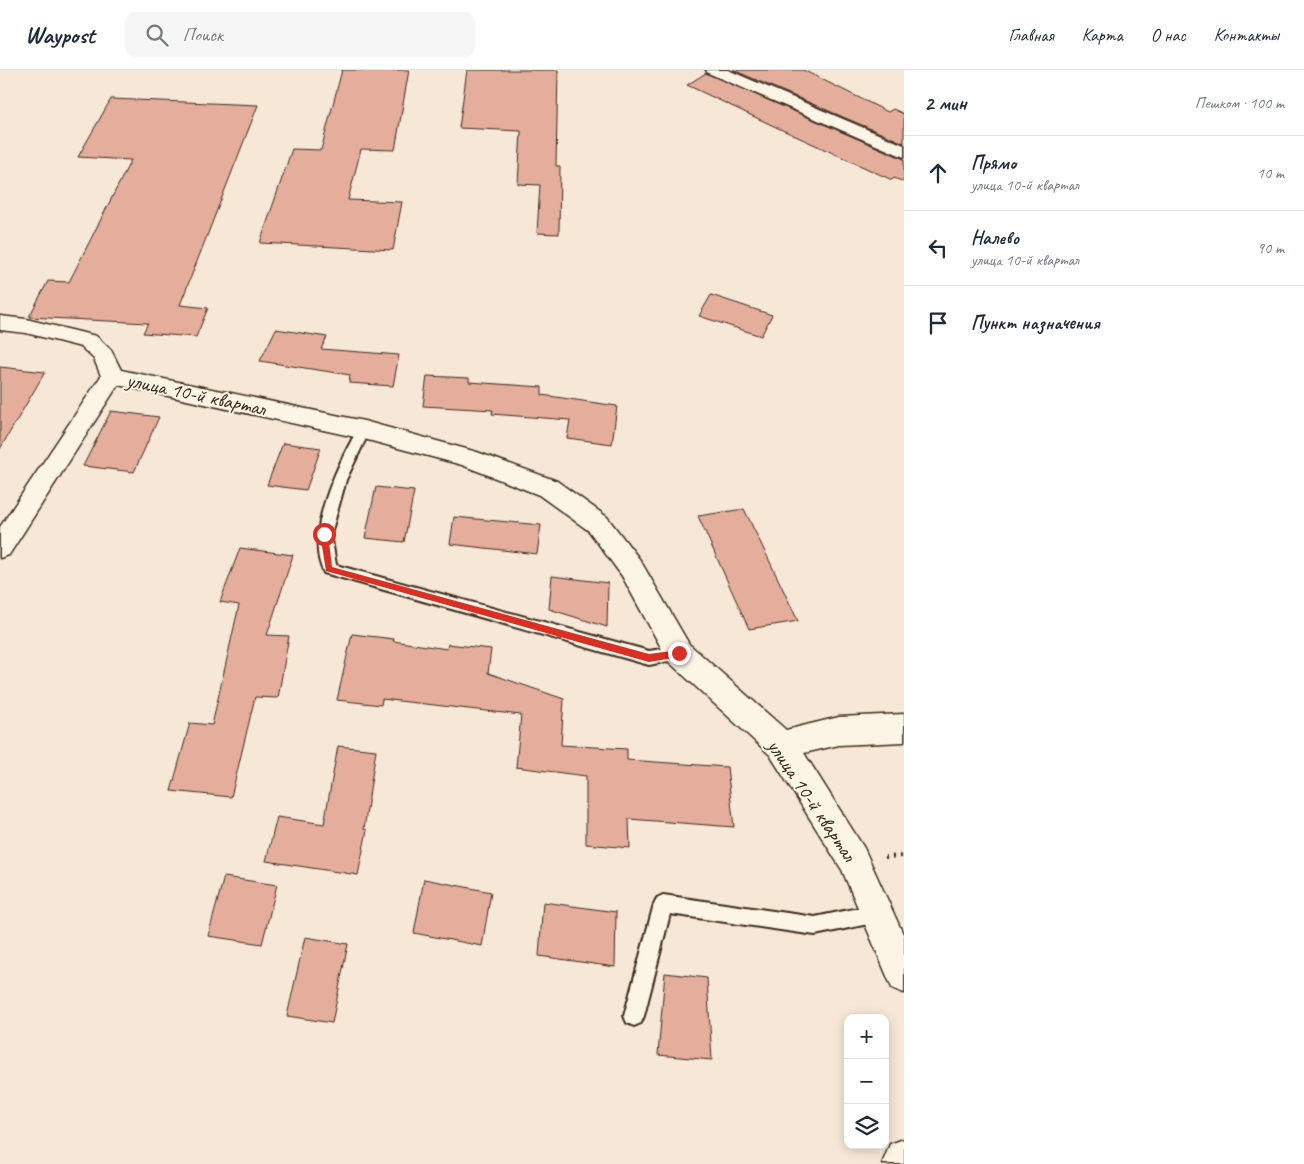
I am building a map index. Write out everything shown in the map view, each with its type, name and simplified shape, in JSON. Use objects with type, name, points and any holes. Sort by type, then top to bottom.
[{"type":"street","points":[[714,70],[904,152]]},
{"type":"street","points":[[0,323],[26,326],[88,341],[103,355],[112,376]]},
{"type":"street","name":"улица 10-й квартал","points":[[0,548],[112,376],[364,430],[468,458],[548,488],[598,524],[631,568],[679,653],[781,745],[853,859],[904,976]]},
{"type":"street","points":[[781,745],[839,731],[904,728]]},
{"type":"street","points":[[901,1164],[904,1158]]},
{"type":"lane","points":[[364,430],[339,480],[324,534],[329,569],[649,658],[679,653]]},
{"type":"lane","points":[[634,1016],[663,904],[815,926],[878,913]]},
{"type":"building","points":[[342,70],[409,70],[395,150],[361,149],[348,200],[402,202],[393,250],[260,243],[292,149],[321,150]]},
{"type":"building","points":[[467,70],[558,70],[556,166],[560,166],[559,234],[537,233],[540,185],[518,184],[521,131],[459,128]]},
{"type":"building","points":[[733,70],[803,70],[888,112],[893,109],[904,114],[904,143]]},
{"type":"building","points":[[706,73],[904,159],[904,182],[894,178],[892,180],[687,85]]},
{"type":"building","points":[[111,99],[258,105],[180,305],[208,308],[196,337],[143,333],[148,323],[29,317],[48,281],[69,282],[131,160],[78,157]]},
{"type":"building","points":[[711,295],[772,315],[761,336],[699,316]]},
{"type":"building","points":[[276,329],[327,337],[321,349],[399,355],[393,386],[349,383],[350,375],[260,361]]},
{"type":"building","points":[[0,367],[45,372],[0,449]]},
{"type":"building","points":[[427,376],[469,378],[469,382],[542,387],[542,395],[617,406],[612,444],[567,438],[570,420],[492,414],[493,410],[423,406]]},
{"type":"building","points":[[111,411],[159,417],[134,472],[83,466]]},
{"type":"building","points":[[283,443],[321,448],[306,490],[267,485]]},
{"type":"building","points":[[376,487],[414,491],[404,542],[365,538]]},
{"type":"building","points":[[744,509],[798,621],[749,629],[698,516]]},
{"type":"building","points":[[454,517],[541,525],[537,554],[450,544]]},
{"type":"building","points":[[240,548],[293,555],[267,635],[289,636],[278,698],[255,697],[231,797],[171,791],[190,723],[212,725],[239,605],[220,602]]},
{"type":"building","points":[[552,576],[608,583],[607,627],[549,609]]},
{"type":"building","points":[[352,634],[394,639],[393,641],[447,649],[448,644],[491,649],[488,673],[564,699],[561,745],[627,749],[627,760],[727,767],[734,827],[629,819],[630,848],[586,844],[586,776],[516,767],[521,715],[382,699],[381,705],[337,700]]},
{"type":"building","points":[[338,746],[376,750],[364,829],[367,830],[358,875],[266,861],[277,817],[324,824]]},
{"type":"building","points":[[224,877],[277,885],[262,944],[208,936]]},
{"type":"building","points":[[424,879],[491,892],[482,946],[414,933]]},
{"type":"building","points":[[543,902],[616,912],[615,967],[539,956]]},
{"type":"building","points":[[305,937],[348,944],[332,1023],[287,1016]]},
{"type":"building","points":[[665,973],[707,978],[712,1060],[658,1055]]},
{"type":"route","points":[[324,534],[329,569],[649,658],[679,653]]}]
